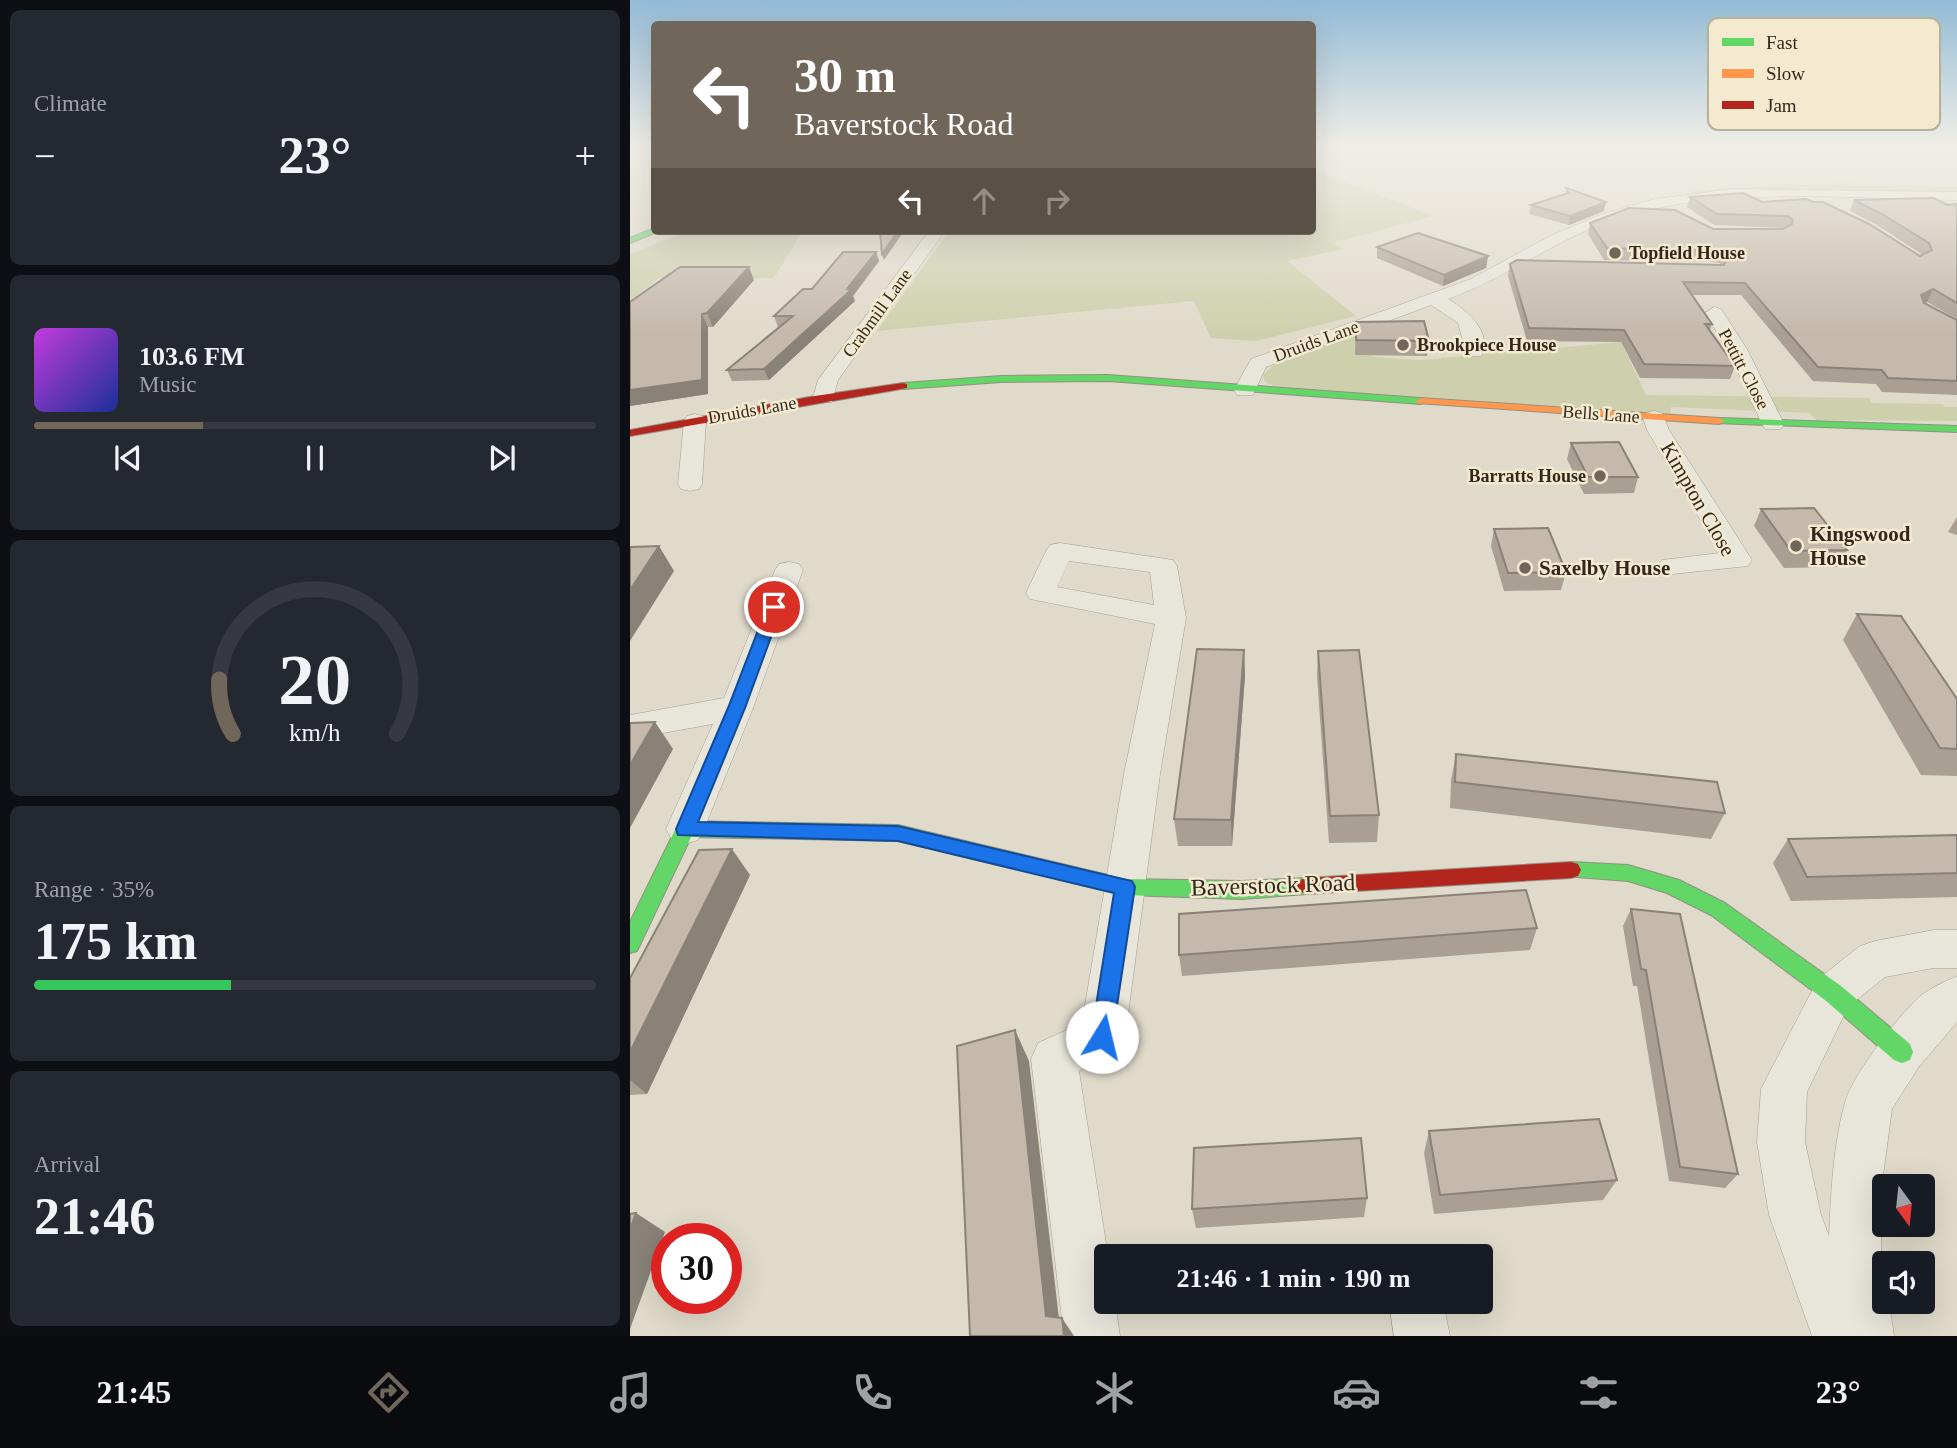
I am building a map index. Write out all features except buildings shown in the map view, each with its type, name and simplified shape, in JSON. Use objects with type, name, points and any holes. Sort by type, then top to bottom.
[{"type":"main road","points":[[630,230],[651,221]]},
{"type":"main road","points":[[630,241],[651,233]]},
{"type":"main road","name":"Druids Lane","points":[[630,433],[824,397],[925,383],[1109,378],[1245,390]]},
{"type":"main road","name":"Bells Lane","points":[[1245,390],[1654,418],[1957,429]]},
{"type":"main road","points":[[630,944],[685,829]]},
{"type":"main road","name":"Baverstock Road","points":[[685,829],[898,833],[1125,887],[1242,890],[1576,870],[1629,873],[1672,886],[1718,909],[1833,993],[1902,1052]]},
{"type":"street","name":"Druids Lane","points":[[1245,390],[1258,363],[1477,283],[1578,228],[1628,209]]},
{"type":"street","points":[[1668,209],[1678,214]]},
{"type":"street","points":[[1826,209],[1832,213]]},
{"type":"street","name":"Crabmill Lane","points":[[824,397],[828,380],[934,235]]},
{"type":"street","points":[[1526,258],[1546,261]]},
{"type":"street","points":[[1435,300],[1467,320],[1474,335],[1474,352]]},
{"type":"street","name":"Pettitt Close","points":[[1714,313],[1737,349],[1773,424]]},
{"type":"street","name":"Kimpton Close","points":[[1654,418],[1658,430],[1738,560],[1672,566]]},
{"type":"street","points":[[690,484],[695,421]]},
{"type":"street","points":[[685,829],[737,708],[789,570]]},
{"type":"street","points":[[1092,1336],[1054,1059],[1102,1037],[1142,774],[1171,618]]},
{"type":"street","points":[[630,727],[737,708]]},
{"type":"street","points":[[1840,1336],[1795,1215],[1781,1142],[1784,1089],[1833,993],[1875,960],[1934,949],[1957,949]]},
{"type":"street","points":[[1866,1336],[1855,1244],[1857,1183],[1869,1102],[1902,1052],[1936,1012],[1957,997]]},
{"type":"street","points":[[1418,1314],[1422,1336]]},
{"type":"green space","points":[[1316,209],[1416,209],[1433,216],[1333,243],[1344,249],[1287,261],[1356,316],[1256,341],[1211,338],[1194,301],[877,331],[946,235],[1316,235]]},
{"type":"green space","points":[[676,235],[801,235],[774,278],[659,278],[630,301],[630,254]]},
{"type":"green space","points":[[1364,328],[1369,334],[1372,357],[1420,360],[1621,342],[1646,395],[1869,398],[1872,403],[1943,404],[1944,407],[1957,407],[1957,421],[1816,420],[1810,413],[1671,407],[1671,414],[1276,387],[1265,382],[1263,375],[1284,358],[1310,346]]},
{"type":"traffic: fast","points":[[630,241],[651,233]]},
{"type":"traffic: fast","points":[[903,386],[1001,379],[1108,378],[1421,401]]},
{"type":"traffic: fast","points":[[1719,421],[1957,429]]},
{"type":"traffic: fast","points":[[630,944],[685,829],[898,833],[1125,887],[1242,890],[1307,886]]},
{"type":"traffic: fast","points":[[1571,870],[1628,873],[1672,886],[1718,909],[1833,993],[1902,1052]]},
{"type":"traffic: slow","points":[[1421,401],[1719,421]]},
{"type":"traffic: jam","points":[[630,433],[815,399],[903,386]]},
{"type":"traffic: jam","points":[[1307,886],[1571,870]]},
{"type":"place","name":"Topfield House","points":[[1615,253]]},
{"type":"place","name":"Brookpiece House","points":[[1403,345]]},
{"type":"place","name":"Barratts House","points":[[1600,476]]},
{"type":"place","name":"Kingswood House","points":[[1796,546]]},
{"type":"place","name":"Saxelby House","points":[[1525,568]]},
{"type":"route","points":[[774,607],[737,708],[685,829],[898,833],[1125,887],[1102,1037]]}]
